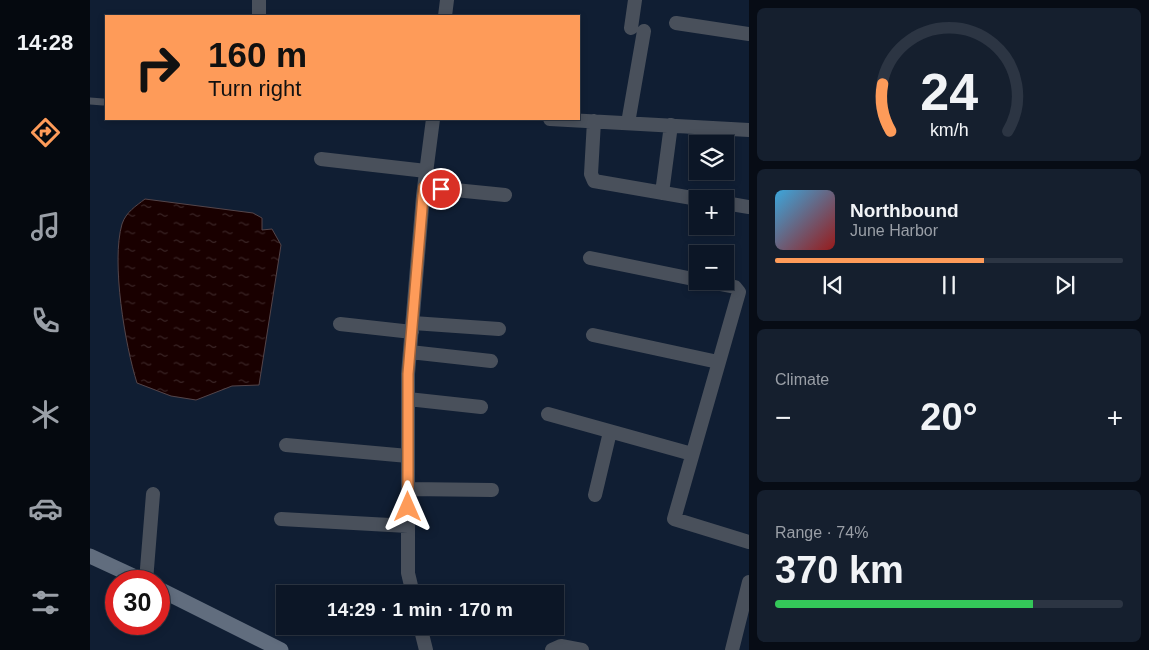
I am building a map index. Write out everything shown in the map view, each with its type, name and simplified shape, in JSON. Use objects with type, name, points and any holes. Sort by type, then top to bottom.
[{"type":"main road","points":[[90,556],[121,570]]},
{"type":"main road","points":[[170,594],[281,650]]},
{"type":"street","points":[[259,0],[259,15]]},
{"type":"street","points":[[445,15],[447,0]]},
{"type":"street","points":[[628,123],[638,29],[635,0]]},
{"type":"street","points":[[676,23],[749,34]]},
{"type":"street","points":[[411,585],[408,573],[408,399],[410,352],[424,187],[433,120]]},
{"type":"street","points":[[572,120],[749,130]]},
{"type":"street","points":[[594,121],[591,174],[594,181],[689,198]]},
{"type":"street","points":[[662,193],[670,125]]},
{"type":"street","points":[[321,159],[426,171]]},
{"type":"street","points":[[424,187],[505,196]]},
{"type":"street","points":[[734,206],[748,208]]},
{"type":"street","points":[[590,258],[689,278]]},
{"type":"street","points":[[743,291],[738,292],[674,519],[749,542]]},
{"type":"street","points":[[340,324],[412,328],[499,329]]},
{"type":"street","points":[[593,335],[718,362]]},
{"type":"street","points":[[410,352],[491,360]]},
{"type":"street","points":[[408,399],[481,407]]},
{"type":"street","points":[[548,414],[692,454]]},
{"type":"street","points":[[595,495],[610,432]]},
{"type":"street","points":[[286,445],[408,456]]},
{"type":"street","points":[[408,489],[492,490]]},
{"type":"street","points":[[146,570],[153,494]]},
{"type":"street","points":[[281,519],[408,526]]},
{"type":"street","points":[[732,650],[749,582]]},
{"type":"street","points":[[422,635],[426,650]]},
{"type":"street","points":[[552,650],[561,646],[582,650]]},
{"type":"lane","points":[[90,101],[103,102]]},
{"type":"water","points":[[145,199],[253,213],[262,218],[262,230],[272,229],[281,245],[259,385],[232,386],[196,400],[171,396],[137,383],[124,326],[118,260],[122,224],[126,216]]},
{"type":"route","points":[[408,507],[408,374],[423,196],[424,187],[441,189]]}]
